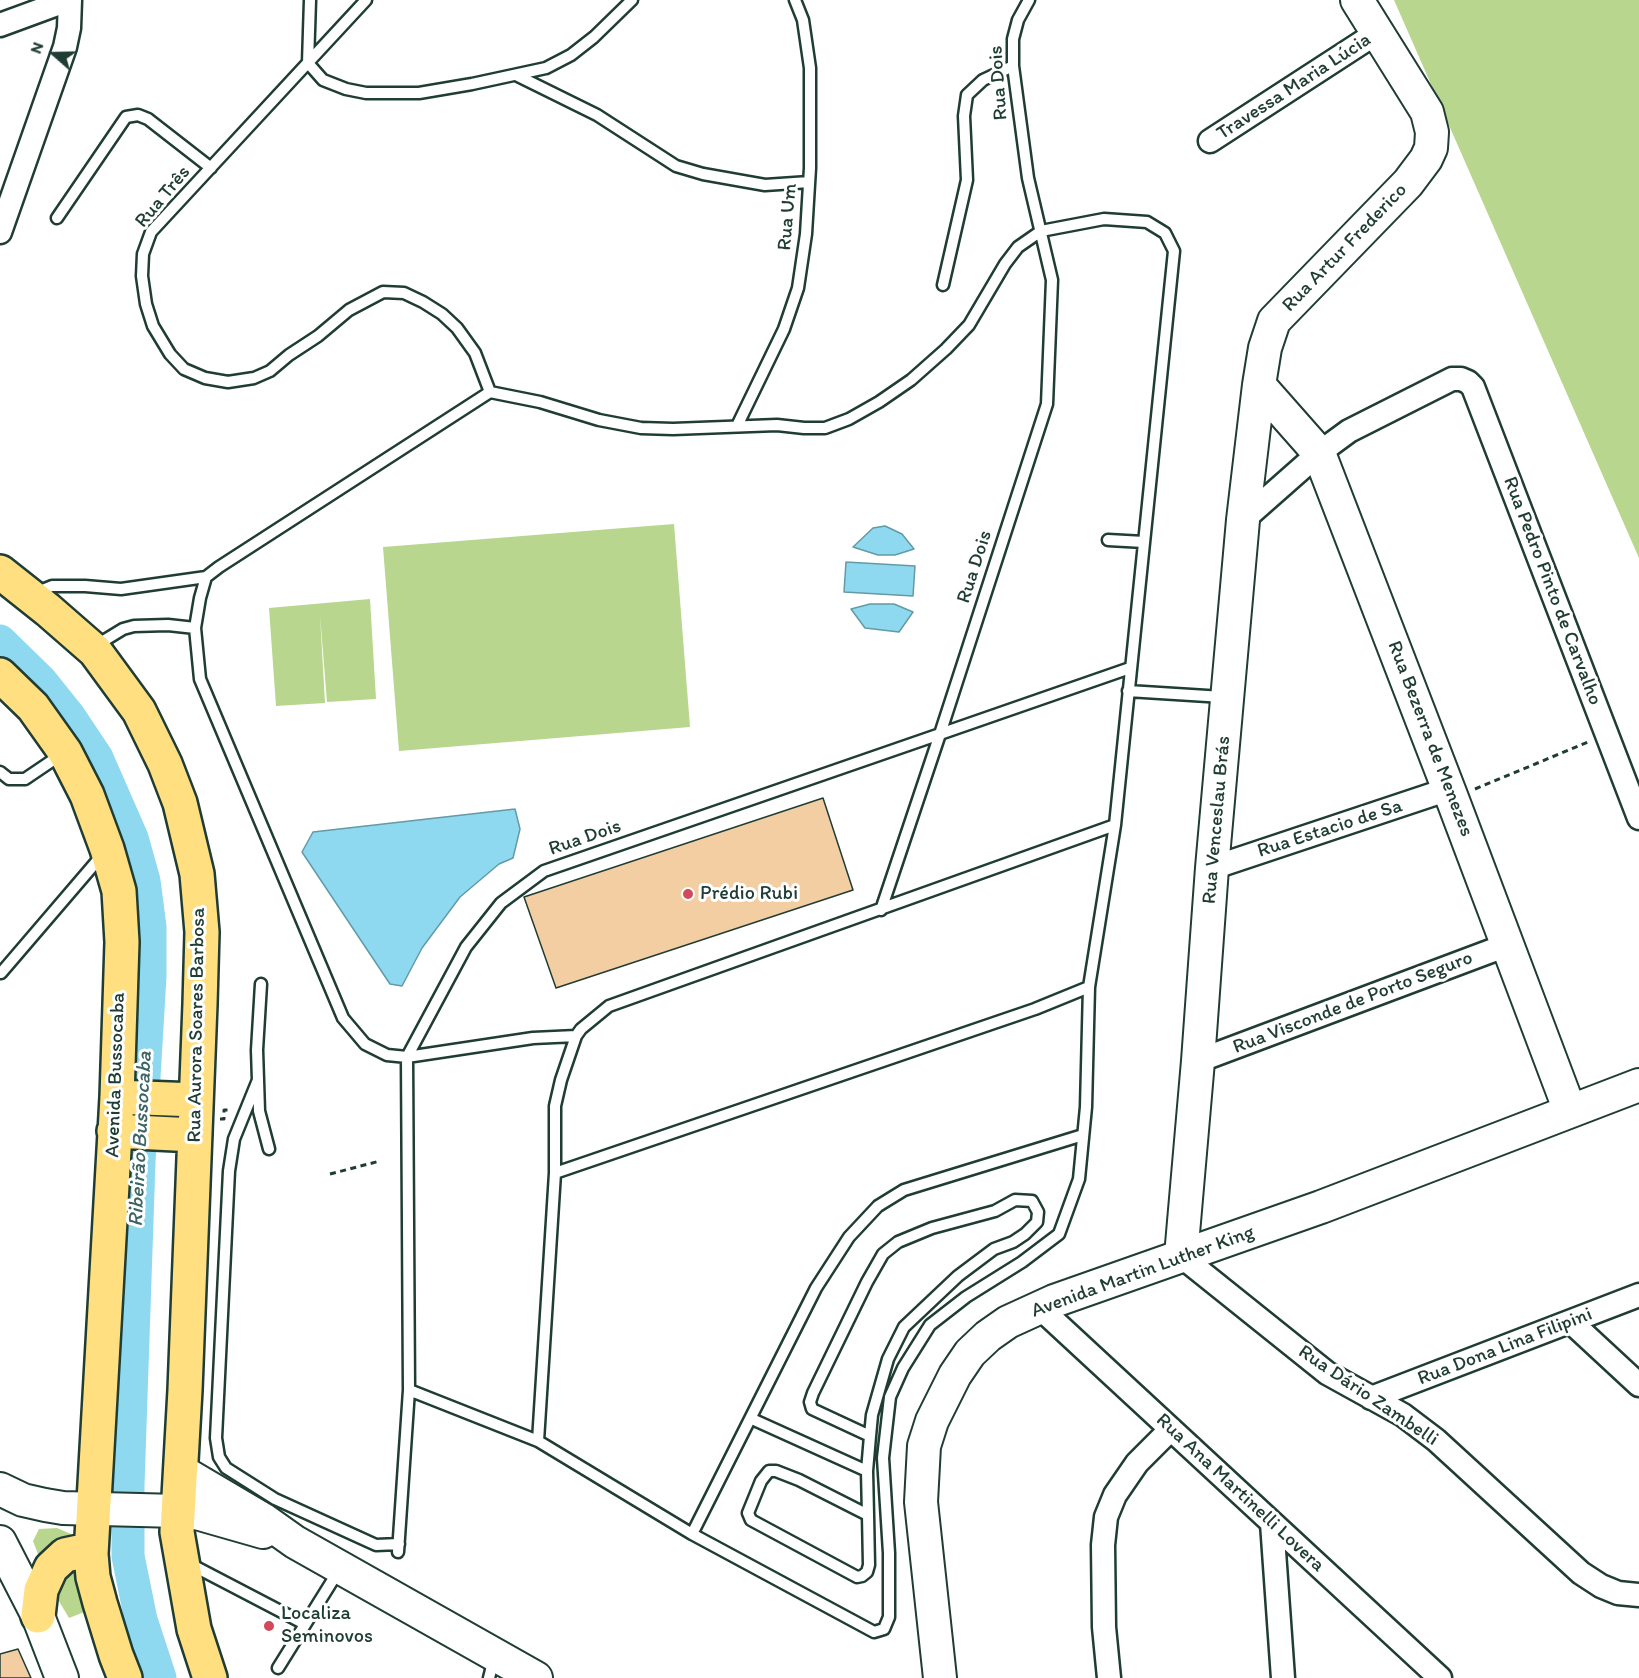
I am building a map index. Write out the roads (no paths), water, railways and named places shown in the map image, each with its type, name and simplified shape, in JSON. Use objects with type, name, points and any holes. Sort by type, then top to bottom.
[{"type":"main road","name":"Rua Aurora Soares Barbosa","points":[[0,572],[95,651],[139,711],[165,764],[180,803],[197,874],[202,932],[201,1103],[185,1134],[181,1471],[177,1532],[194,1629],[210,1678]]},
{"type":"main road","name":"Avenida Bussocaba","points":[[0,675],[33,707],[65,752],[87,795],[107,849],[119,891],[122,942],[122,1097],[98,1509],[91,1554],[93,1577],[100,1603],[125,1678]]},
{"type":"main road","points":[[122,1097],[201,1103]]},
{"type":"main road","points":[[120,1131],[185,1134]]},
{"type":"main road","points":[[38,1616],[41,1590],[51,1568],[65,1555],[79,1552],[91,1554]]},
{"type":"street","points":[[0,26],[69,0],[70,19],[65,47],[0,232]]},
{"type":"street","points":[[1357,0],[1378,32]]},
{"type":"street","name":"Rua Artur Frederico","points":[[1259,385],[1265,348],[1274,321],[1408,183],[1426,159],[1431,148],[1432,132],[1427,112],[1378,32]]},
{"type":"street","name":"Travessa Maria Lúcia","points":[[1210,141],[1378,32]]},
{"type":"street","name":"Rua Pedro Pinto de Carvalho","points":[[1319,453],[1349,431],[1452,379],[1461,379],[1473,387],[1639,818]]},
{"type":"street","name":"Rua Bezerra de Menezes","points":[[1259,385],[1319,453],[1570,1111]]},
{"type":"street","name":"Rua Venceslau Brás","points":[[1181,1256],[1243,520],[1259,385]]},
{"type":"street","points":[[1243,520],[1319,453]]},
{"type":"street","name":"Rua Estacio de Sa","points":[[1212,868],[1451,794]]},
{"type":"street","name":"Rua Visconde de Porto Seguro","points":[[1198,1061],[1507,945]]},
{"type":"street","name":"Avenida Martin Luther King","points":[[940,1678],[921,1502],[924,1446],[943,1397],[970,1353],[988,1336],[1008,1322],[1040,1308],[1321,1207],[1639,1085]]},
{"type":"street","name":"Rua Dário Zambelli","points":[[1181,1256],[1327,1372],[1403,1415],[1436,1440],[1581,1573],[1601,1586],[1618,1593],[1639,1595]]},
{"type":"street","name":"Rua Dona Lina Filipini","points":[[1371,1398],[1639,1295]]},
{"type":"street","name":"Rua Ana Martinelli Lovera","points":[[1040,1308],[1440,1678]]},
{"type":"street","points":[[1570,1322],[1639,1385]]},
{"type":"street","points":[[1109,1678],[1104,1627],[1103,1545],[1106,1517],[1115,1495],[1137,1463],[1171,1429]]},
{"type":"street","points":[[181,1471],[264,1520],[295,1542],[341,1567],[492,1666],[536,1678]]},
{"type":"street","points":[[0,1489],[23,1500],[45,1505],[200,1514],[295,1542]]},
{"type":"street","points":[[45,1505],[20,1522],[3,1553],[38,1616],[62,1678]]},
{"type":"street","points":[[1272,1523],[1283,1678]]},
{"type":"lane","points":[[310,0],[308,63],[323,80],[346,89],[366,93],[419,93],[546,68],[571,56],[632,0]]},
{"type":"lane","name":"Rua Três","points":[[366,0],[151,232],[143,254],[141,276],[153,326],[170,354],[184,369],[205,378],[228,382],[254,378],[270,371],[349,310],[383,292],[404,293],[442,314],[457,328],[475,353],[490,392]]},
{"type":"lane","name":"Rua Um","points":[[737,426],[784,329],[798,288],[806,234],[810,68],[803,20],[795,0]]},
{"type":"lane","name":"Rua Dois","points":[[407,1057],[466,947],[501,903],[544,872],[940,734],[1047,404],[1052,280],[1028,178],[1013,66],[1013,39],[1018,21],[1029,0]]},
{"type":"lane","points":[[943,285],[967,180],[964,116],[967,94],[983,80],[1013,66]]},
{"type":"lane","points":[[516,75],[597,115],[676,166],[703,174],[765,185],[809,182]]},
{"type":"lane","points":[[57,218],[126,117],[138,115],[148,118],[211,168]]},
{"type":"lane","points":[[29,595],[52,586],[121,589],[206,577],[490,392],[540,402],[599,420],[641,428],[673,429],[777,424],[825,428],[849,419],[879,402],[911,380],[946,350],[969,325],[1011,255],[1018,247],[1041,231],[1104,219],[1147,222],[1165,233],[1174,251],[1115,825],[1089,987],[1086,1107],[1079,1179],[1059,1234],[1022,1262],[966,1297],[930,1325],[903,1368],[890,1397],[883,1458],[889,1553],[889,1617],[884,1629],[874,1632],[692,1534],[538,1441],[409,1390]]},
{"type":"lane","points":[[1108,540],[1144,542]]},
{"type":"lane","points":[[206,577],[195,628],[200,679],[343,1018],[365,1044],[387,1055],[407,1057],[533,1038],[576,1036]]},
{"type":"lane","points":[[95,651],[105,640],[123,629],[134,626],[195,628]]},
{"type":"lane","points":[[881,910],[940,734],[1130,668]]},
{"type":"lane","points":[[1128,692],[1228,697]]},
{"type":"lane","points":[[0,772],[9,779],[25,778],[65,752]]},
{"type":"lane","points":[[538,1441],[555,1173],[555,1106],[576,1036],[592,1019],[609,1006],[1115,825]]},
{"type":"lane","points":[[1,973],[107,849]]},
{"type":"lane","points":[[261,984],[257,1050],[259,1111],[269,1149]]},
{"type":"lane","points":[[555,1173],[1035,1009],[1089,987]]},
{"type":"lane","points":[[258,1080],[234,1139],[229,1170],[216,1438],[219,1457],[226,1468],[275,1499],[376,1545],[399,1548],[409,1390],[407,1057]]},
{"type":"lane","points":[[692,1534],[752,1419],[816,1288],[849,1237],[878,1206],[904,1190],[1083,1135]]},
{"type":"lane","points":[[868,1515],[777,1471],[769,1471],[761,1481],[748,1513],[751,1520],[857,1577],[867,1572],[869,1565],[868,1515],[867,1471],[872,1415],[888,1359],[904,1327],[958,1276],[994,1249],[1013,1242],[1025,1234],[1037,1222],[1038,1212],[1032,1201],[1015,1200],[995,1211],[932,1228],[898,1242],[883,1254],[857,1302],[810,1402],[813,1409],[870,1436]]},
{"type":"lane","points":[[752,1419],[867,1471]]},
{"type":"lane","points":[[181,1560],[305,1624]]},
{"type":"lane","points":[[278,1668],[341,1567]]},
{"type":"water","points":[[885,526],[902,534],[914,549],[895,555],[878,555],[853,547],[873,528]]},
{"type":"water","points":[[846,562],[915,566],[913,596],[844,592]]},
{"type":"water","points":[[870,604],[894,604],[913,612],[899,632],[865,628],[851,609]]},
{"type":"water","points":[[515,809],[520,829],[513,858],[499,864],[460,897],[422,948],[402,986],[390,984],[302,852],[313,832]]},
{"type":"waterway","name":"Ribeirão Bussocaba","points":[[0,641],[41,681],[69,716],[97,758],[132,838],[144,881],[150,927],[150,976],[139,1162],[128,1485],[128,1556],[141,1620],[160,1678]]},
{"type":"place","name":"Prédio Rubi","points":[[688,894]]},
{"type":"place","name":"Localiza Seminovos","points":[[269,1626]]}]
